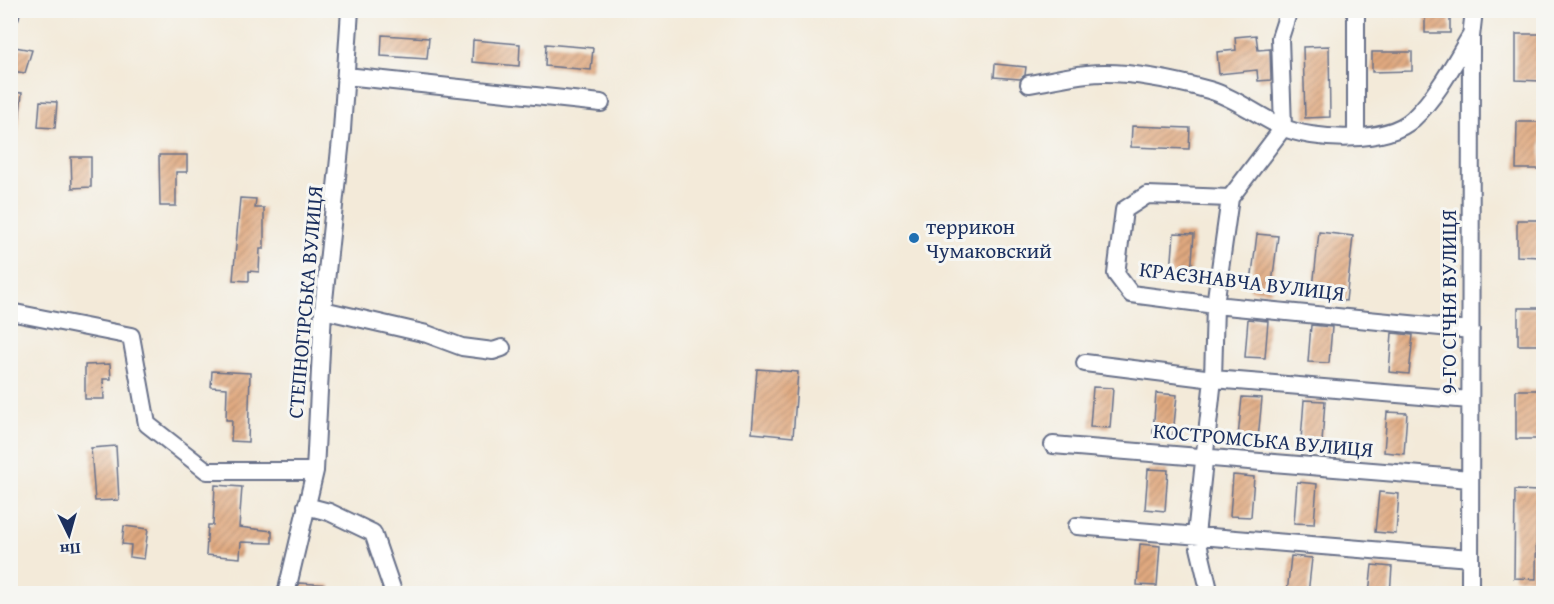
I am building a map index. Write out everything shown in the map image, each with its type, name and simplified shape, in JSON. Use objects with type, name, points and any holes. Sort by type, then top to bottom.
[{"type":"street","points":[[10,16],[11,10]]},
{"type":"street","name":"СТЕПНОГІРСЬКА ВУЛИЦЯ","points":[[286,594],[315,471],[323,310],[346,76],[350,10]]},
{"type":"street","points":[[1209,594],[1196,535],[1213,379],[1215,305],[1230,198],[1283,128],[1280,38],[1289,10]]},
{"type":"street","points":[[1356,10],[1356,137]]},
{"type":"street","name":"9-ГО СІЧНЯ ВУЛИЦЯ","points":[[1470,594],[1471,37],[1474,10]]},
{"type":"street","points":[[1029,84],[1089,74],[1140,77],[1210,90],[1283,128],[1316,137],[1356,137],[1384,132],[1411,121],[1433,97],[1471,37]]},
{"type":"street","points":[[346,76],[601,102]]},
{"type":"street","name":"КРАЄЗНАВЧА ВУЛИЦЯ","points":[[1230,198],[1148,195],[1124,210],[1116,274],[1131,294],[1215,305],[1472,330]]},
{"type":"street","points":[[323,310],[427,334],[462,347],[493,351],[502,348]]},
{"type":"street","points":[[10,312],[131,336],[147,424],[207,471],[315,471]]},
{"type":"street","points":[[1085,363],[1213,379],[1470,400]]},
{"type":"street","name":"КОСТРОМСЬКА ВУЛИЦЯ","points":[[1053,445],[1470,479]]},
{"type":"street","points":[[306,506],[329,512],[373,533],[394,594]]},
{"type":"street","points":[[1077,526],[1470,558]]},
{"type":"building","points":[[1425,13],[1450,13],[1450,33],[1425,33]]},
{"type":"building","points":[[1516,34],[1540,34],[1540,81],[1516,80]]},
{"type":"building","points":[[382,35],[429,38],[427,59],[381,56]]},
{"type":"building","points":[[1256,35],[1258,50],[1270,49],[1271,80],[1258,81],[1257,70],[1219,74],[1217,52],[1236,50],[1235,37]]},
{"type":"building","points":[[473,40],[520,44],[519,66],[472,62]]},
{"type":"building","points":[[546,44],[593,48],[591,70],[545,66]]},
{"type":"building","points":[[1329,46],[1330,117],[1305,118],[1303,47]]},
{"type":"building","points":[[15,47],[32,50],[25,73],[11,71]]},
{"type":"building","points":[[1372,52],[1412,52],[1412,71],[1372,72]]},
{"type":"building","points":[[995,64],[1026,67],[1025,75],[1020,79],[994,77]]},
{"type":"building","points":[[10,92],[22,93],[18,132],[10,131]]},
{"type":"building","points":[[40,101],[57,102],[55,128],[38,127]]},
{"type":"building","points":[[1517,122],[1541,122],[1541,169],[1516,169]]},
{"type":"building","points":[[1132,126],[1190,128],[1189,149],[1131,147]]},
{"type":"building","points":[[159,155],[187,155],[187,172],[176,172],[176,206],[160,206]]},
{"type":"building","points":[[71,157],[91,157],[91,187],[72,188]]},
{"type":"building","points":[[240,198],[256,199],[255,208],[264,208],[264,249],[260,249],[259,272],[249,271],[249,281],[233,280]]},
{"type":"building","points":[[1517,220],[1541,220],[1541,257],[1517,256]]},
{"type":"building","points":[[1319,232],[1353,236],[1346,301],[1312,297]]},
{"type":"building","points":[[1174,233],[1194,234],[1191,274],[1171,273]]},
{"type":"building","points":[[1257,234],[1278,236],[1271,292],[1250,290]]},
{"type":"building","points":[[1518,308],[1542,308],[1542,345],[1518,345]]},
{"type":"building","points":[[1248,319],[1268,321],[1265,358],[1245,357]]},
{"type":"building","points":[[1311,325],[1332,327],[1329,363],[1308,362]]},
{"type":"building","points":[[1392,333],[1413,335],[1409,374],[1389,372]]},
{"type":"building","points":[[110,364],[111,379],[103,379],[104,399],[85,399],[85,365]]},
{"type":"building","points":[[757,369],[798,372],[793,437],[752,433]]},
{"type":"building","points":[[212,371],[250,373],[248,442],[231,441],[232,420],[226,420],[227,388],[211,387]]},
{"type":"building","points":[[1093,387],[1113,388],[1110,428],[1090,427]]},
{"type":"building","points":[[1516,390],[1541,390],[1540,439],[1516,439]]},
{"type":"building","points":[[1156,393],[1177,395],[1173,435],[1153,433]]},
{"type":"building","points":[[1242,397],[1262,398],[1258,439],[1238,437]]},
{"type":"building","points":[[1304,400],[1325,401],[1322,442],[1301,440]]},
{"type":"building","points":[[1387,412],[1407,413],[1404,454],[1384,452]]},
{"type":"building","points":[[116,446],[119,500],[95,501],[91,448]]},
{"type":"building","points":[[1148,469],[1168,470],[1165,511],[1145,509]]},
{"type":"building","points":[[1233,475],[1254,477],[1251,517],[1230,516]]},
{"type":"building","points":[[1297,482],[1317,484],[1314,524],[1294,523]]},
{"type":"building","points":[[215,485],[242,487],[239,527],[272,531],[272,543],[241,542],[240,558],[206,555],[208,525],[213,525]]},
{"type":"building","points":[[1515,490],[1537,491],[1536,579],[1514,578]]},
{"type":"building","points":[[1379,492],[1399,494],[1396,534],[1375,532]]},
{"type":"building","points":[[124,526],[148,529],[144,559],[130,557],[131,545],[122,544]]},
{"type":"building","points":[[1140,544],[1160,546],[1157,586],[1137,585]]},
{"type":"building","points":[[1291,556],[1312,558],[1308,594],[1287,594]]},
{"type":"building","points":[[1372,565],[1392,567],[1390,594],[1369,594]]},
{"type":"building","points":[[299,583],[330,585],[330,594],[297,594]]},
{"type":"place","name":"террикон Чумаковский","points":[[914,238]]}]
